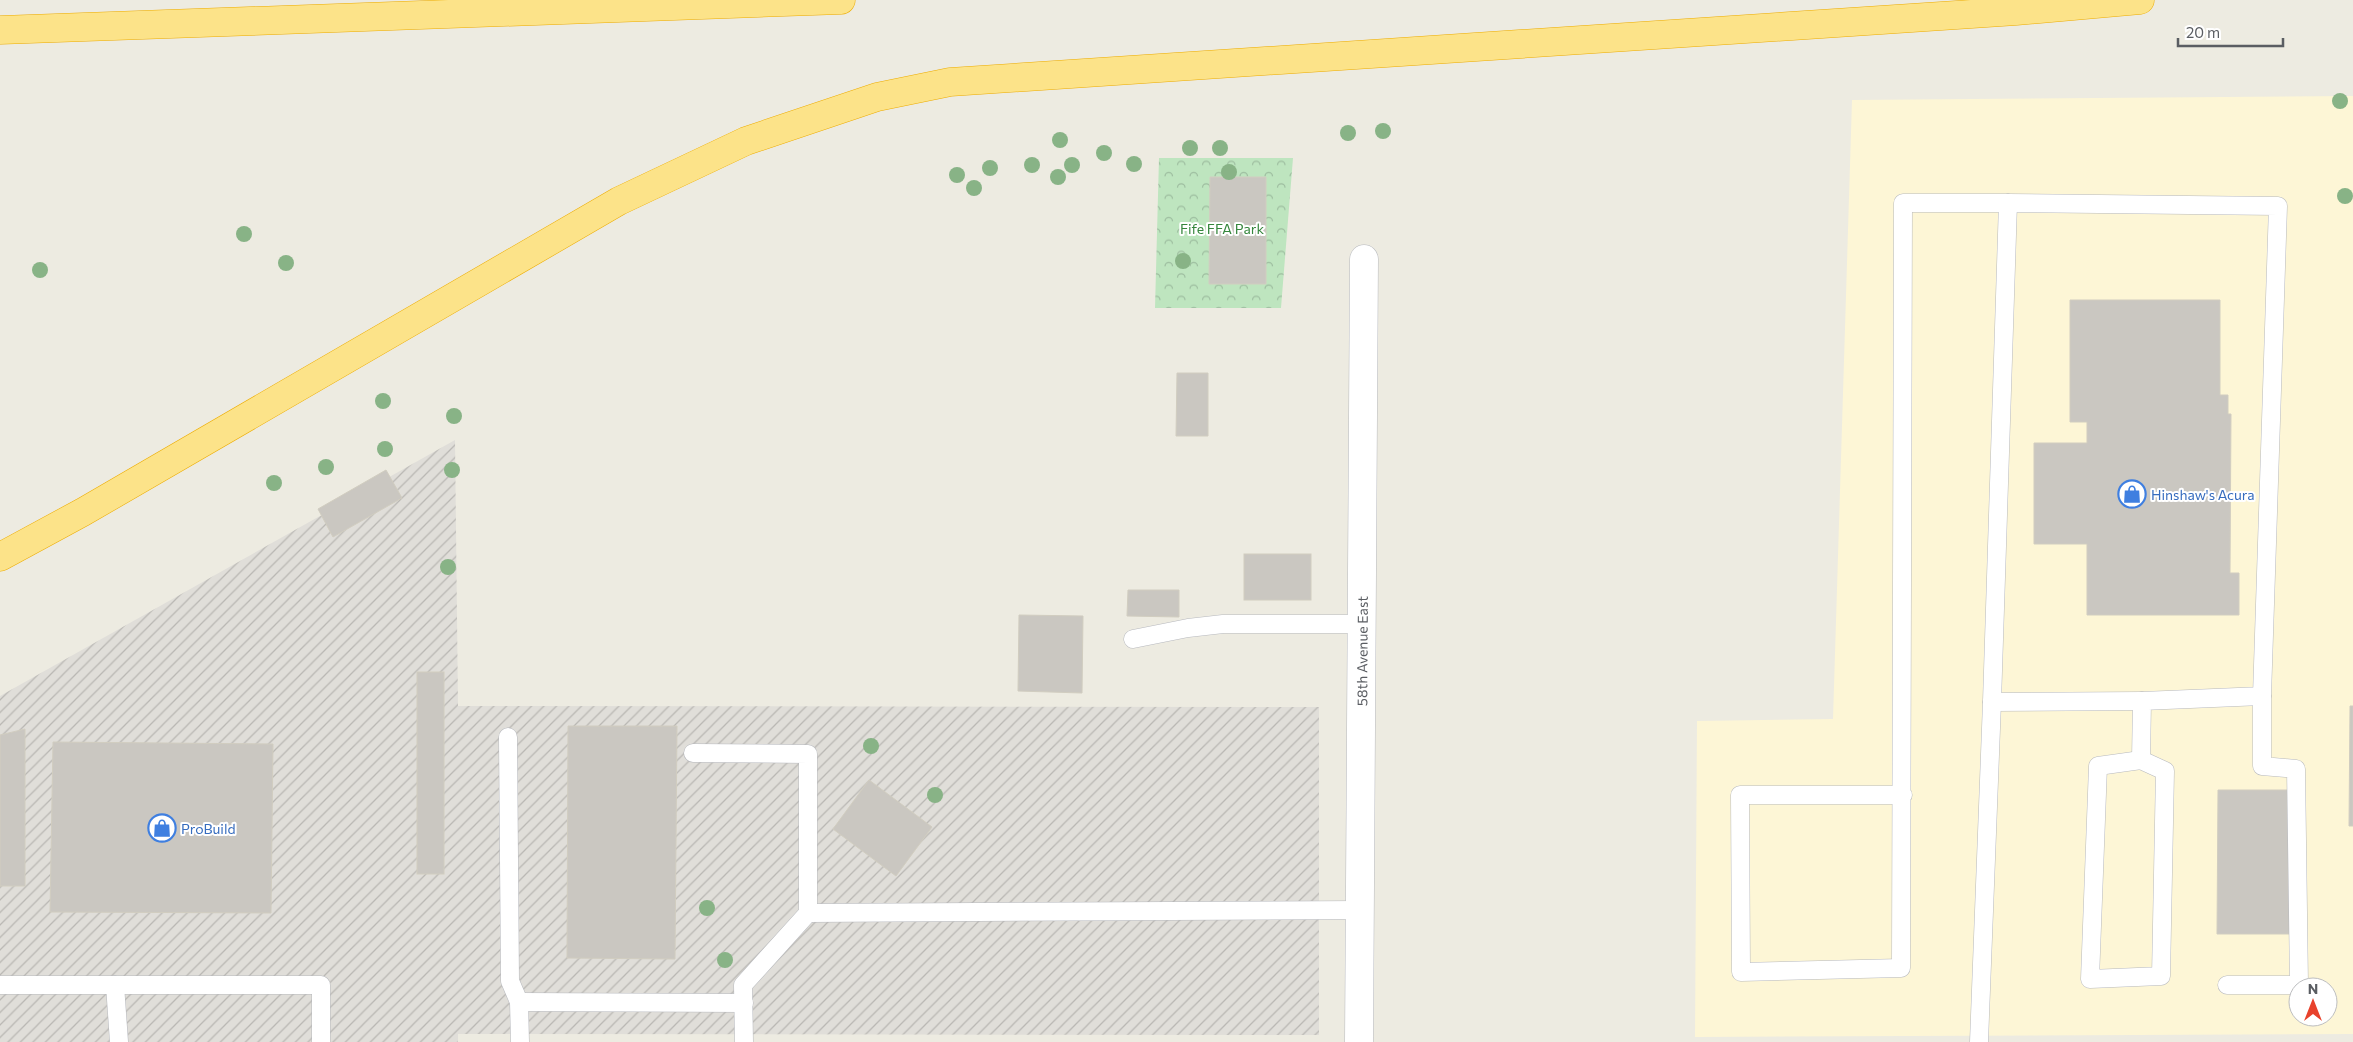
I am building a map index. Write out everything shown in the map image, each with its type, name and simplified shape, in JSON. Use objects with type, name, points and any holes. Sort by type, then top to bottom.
[{"type":"highway","points":[[0,30],[841,0]]},
{"type":"highway","points":[[0,557],[83,512],[619,201],[746,141],[878,97],[950,82],[2006,11],[2140,0]]},
{"type":"street","name":"58th Avenue East","points":[[1359,1042],[1364,259]]},
{"type":"lane","points":[[1903,795],[1740,795],[1741,972],[1901,968],[1903,795],[1903,203],[2278,206],[2262,696],[2262,766],[2296,768],[2299,985],[2227,985]]},
{"type":"lane","points":[[1979,1042],[2008,203]]},
{"type":"lane","points":[[1133,639],[1188,628],[1223,624],[1362,624]]},
{"type":"lane","points":[[1992,702],[2142,701],[2262,696]]},
{"type":"lane","points":[[2141,760],[2142,701]]},
{"type":"lane","points":[[508,737],[510,981],[519,1002],[520,1042]]},
{"type":"lane","points":[[693,753],[808,754],[808,913],[744,984],[744,1042]]},
{"type":"lane","points":[[2141,760],[2165,771],[2161,976],[2090,979],[2098,766],[2141,760]]},
{"type":"lane","points":[[808,913],[1360,910]]},
{"type":"lane","points":[[115,984],[119,1042]]},
{"type":"lane","points":[[0,985],[321,985],[321,1042]]},
{"type":"lane","points":[[519,1002],[744,1003]]},
{"type":"shaded area","points":[[2353,96],[2353,1034],[1695,1037],[1697,721],[1833,719],[1852,100]]},
{"type":"shaded area","points":[[455,440],[458,706],[1319,707],[1319,1035],[458,1034],[458,1042],[0,1042],[0,696]]},
{"type":"green space","name":"Fife FFA Park","points":[[1159,158],[1293,158],[1281,308],[1155,308]]},
{"type":"building","points":[[1210,177],[1266,177],[1266,284],[1209,284]]},
{"type":"building","name":"Hinshaw's Acura","points":[[2070,300],[2220,300],[2220,395],[2228,395],[2228,414],[2231,414],[2230,573],[2239,573],[2239,615],[2087,615],[2087,544],[2034,544],[2034,443],[2087,443],[2087,422],[2070,422]]},
{"type":"building","points":[[1177,373],[1208,373],[1208,436],[1176,436]]},
{"type":"building","points":[[386,470],[402,498],[333,537],[318,509]]},
{"type":"building","points":[[1244,554],[1311,554],[1311,600],[1244,600]]},
{"type":"building","points":[[1128,590],[1179,590],[1179,617],[1127,616]]},
{"type":"building","points":[[1019,615],[1083,616],[1082,693],[1018,691]]},
{"type":"building","points":[[417,672],[444,672],[444,874],[417,874]]},
{"type":"building","points":[[2350,706],[2353,706],[2353,826],[2349,826]]},
{"type":"building","points":[[568,726],[677,726],[675,959],[567,958]]},
{"type":"building","points":[[25,729],[25,886],[0,886],[0,735]]},
{"type":"building","name":"ProBuild","points":[[53,742],[273,744],[271,913],[50,912]]},
{"type":"building","points":[[869,780],[932,827],[896,876],[833,829]]},
{"type":"building","points":[[2218,790],[2292,790],[2291,934],[2217,934]]},
{"type":"place","name":"Hinshaw's Acura","points":[[2132,494]]},
{"type":"place","name":"ProBuild","points":[[162,828]]}]
